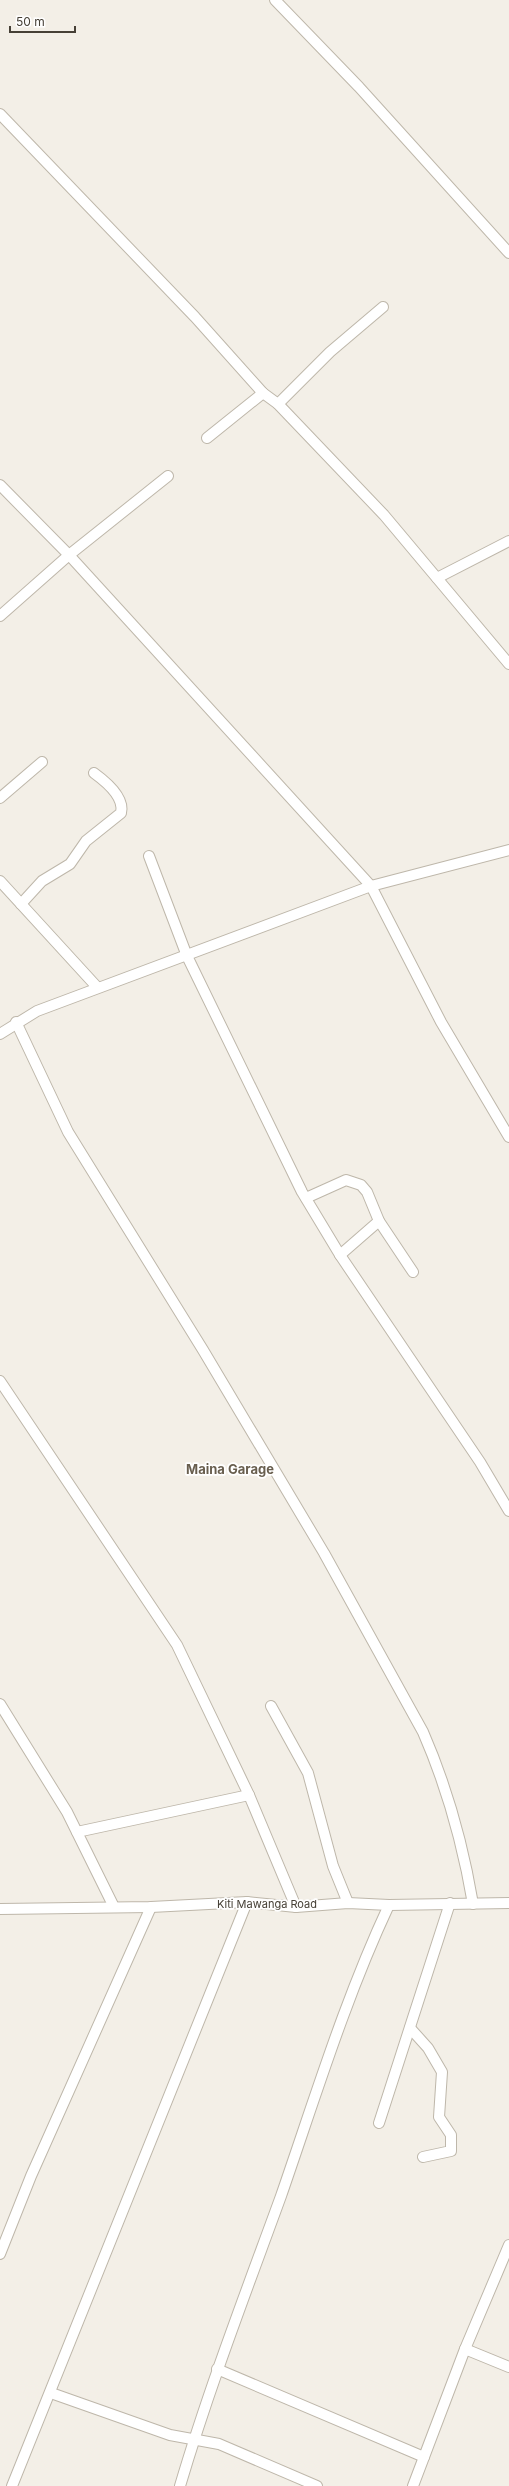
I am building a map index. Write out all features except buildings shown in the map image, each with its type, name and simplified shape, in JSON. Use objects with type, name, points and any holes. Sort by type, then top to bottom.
[{"type":"street","points":[[275,0],[359,86],[509,253]]},
{"type":"street","points":[[0,114],[173,294],[263,393],[278,404],[384,515],[509,664]]},
{"type":"street","points":[[278,404],[330,352],[383,307]]},
{"type":"street","points":[[207,438],[263,393]]},
{"type":"street","points":[[0,616],[69,555],[168,476]]},
{"type":"street","points":[[0,485],[69,555],[371,886],[441,1022],[509,1137]]},
{"type":"street","points":[[437,578],[509,541]]},
{"type":"street","points":[[0,798],[42,762]]},
{"type":"street","points":[[22,904],[42,881],[70,864],[86,841],[121,813],[122,806],[117,795],[94,773]]},
{"type":"street","points":[[0,1034],[16,1022],[37,1011],[97,987],[188,956],[371,886],[507,854]]},
{"type":"street","points":[[149,856],[188,956],[244,1075],[306,1198],[340,1255],[476,1455],[509,1512]]},
{"type":"street","points":[[0,881],[97,987]]},
{"type":"street","points":[[16,1022],[68,1132],[203,1350],[324,1553],[423,1732],[434,1757],[464,1853],[473,1904]]},
{"type":"street","points":[[306,1198],[346,1180],[361,1185],[367,1192],[379,1221],[413,1272]]},
{"type":"street","points":[[340,1255],[379,1221]]},
{"type":"street","points":[[0,1381],[177,1645],[250,1795],[296,1907]]},
{"type":"street","points":[[0,1704],[46,1776],[77,1832],[114,1907]]},
{"type":"street","points":[[271,1706],[308,1773],[334,1866],[348,1903]]},
{"type":"street","points":[[77,1832],[250,1795]]},
{"type":"street","points":[[12,2486],[51,2393],[247,1902]]},
{"type":"street","name":"Kiti Mawanga Road","points":[[0,1909],[152,1907],[247,1902],[296,1907],[348,1903],[388,1905],[509,1903]]},
{"type":"street","points":[[380,2123],[450,1903]]},
{"type":"street","points":[[180,2486],[217,2369],[281,2195],[335,2037],[367,1951],[388,1905]]},
{"type":"street","points":[[0,2254],[31,2176],[152,1907]]},
{"type":"street","points":[[410,2028],[428,2048],[442,2072],[439,2117],[451,2135],[451,2151],[423,2157]]},
{"type":"street","points":[[412,2486],[465,2349],[506,2261],[509,2246]]},
{"type":"street","points":[[465,2349],[509,2367]]},
{"type":"street","points":[[217,2369],[424,2457]]},
{"type":"street","points":[[51,2393],[170,2435],[219,2444],[317,2486]]},
{"type":"district","name":"Maina Garage","points":[[230,1469]]}]
